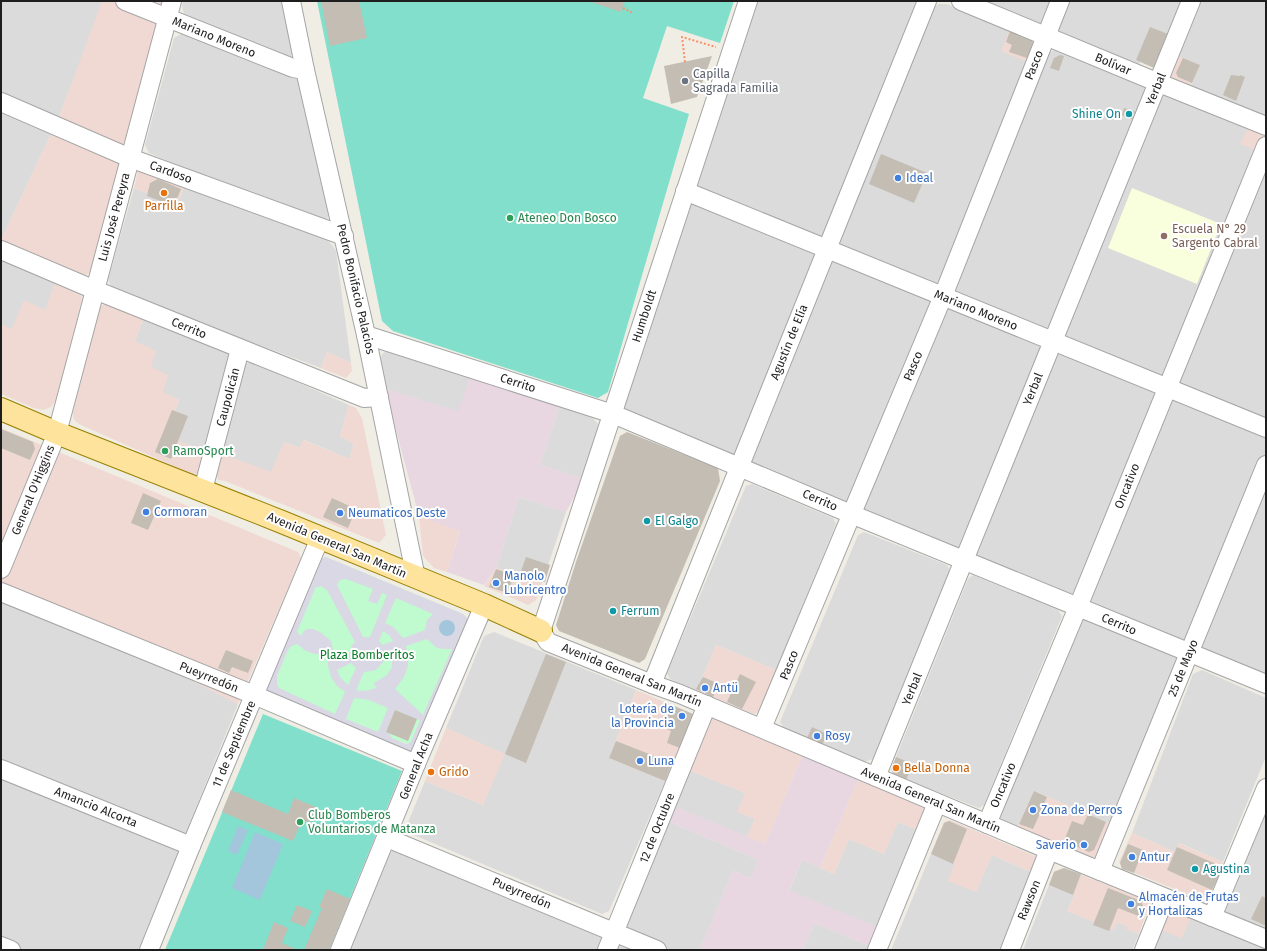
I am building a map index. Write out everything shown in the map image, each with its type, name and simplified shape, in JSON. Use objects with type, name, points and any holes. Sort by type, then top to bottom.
[{"type":"main road","name":"Avenida General San Martín","points":[[1,409],[484,605],[541,631]]},
{"type":"street","name":"Mariano Moreno","points":[[124,1],[170,10],[293,68],[305,70]]},
{"type":"street","name":"Pedro Bonifacio Palacios","points":[[291,1],[305,70],[366,335],[416,578]]},
{"type":"street","name":"Humboldt","points":[[541,631],[748,1]]},
{"type":"street","name":"Agustín de Elía","points":[[652,684],[927,1]]},
{"type":"street","name":"Bolívar","points":[[961,1],[1266,126]]},
{"type":"street","name":"Pasco","points":[[762,728],[942,296],[1060,1]]},
{"type":"street","name":"Yerbal","points":[[876,777],[1191,1]]},
{"type":"street","name":"Luis José Pereyra","points":[[57,433],[170,10]]},
{"type":"street","name":"Cardoso","points":[[1,102],[130,158],[344,236]]},
{"type":"street","name":"Oncativo","points":[[987,824],[1078,607],[1266,146]]},
{"type":"street","name":"Mariano Moreno","points":[[685,191],[1266,428]]},
{"type":"street","name":"Cerrito","points":[[1,250],[95,290],[364,398],[379,397]]},
{"type":"street","name":"Cerrito","points":[[366,335],[613,414],[851,514],[1266,684]]},
{"type":"street","name":"Caupolicán","points":[[203,490],[240,349]]},
{"type":"street","name":"General O'Higgins","points":[[1,569],[57,433]]},
{"type":"street","name":"25 de Mayo","points":[[1100,871],[1266,465]]},
{"type":"street","name":"11 de Septiembre","points":[[149,950],[320,538]]},
{"type":"street","name":"Pueyrredón","points":[[1,592],[254,695],[416,764]]},
{"type":"street","name":"General Acha","points":[[340,950],[416,764],[484,605]]},
{"type":"street","name":"Avenida General San Martín","points":[[541,631],[548,642],[707,705],[1049,850],[1266,939]]},
{"type":"street","name":"12 de Octubre","points":[[607,950],[707,705]]},
{"type":"street","name":"Amancio Alcorta","points":[[1,769],[191,846]]},
{"type":"street","points":[[1212,917],[1266,788]]},
{"type":"street","points":[[877,950],[937,803]]},
{"type":"street","name":"Pueyrredón","points":[[387,838],[657,950]]},
{"type":"street","name":"Rawson","points":[[1010,950],[1049,850]]},
{"type":"street","points":[[1144,950],[1165,898]]},
{"type":"street","points":[[1,946],[11,950]]},
{"type":"path","points":[[623,8],[633,13]]},
{"type":"path","points":[[684,62],[682,37],[716,47]]},
{"type":"shaded area","points":[[1,1],[104,1],[59,117],[1,240]]},
{"type":"shaded area","points":[[102,1],[163,1],[92,270],[86,275],[75,274],[1,242],[1,240],[59,117]]},
{"type":"shaded area","points":[[183,1],[284,1],[293,49],[292,54],[290,57],[285,59],[185,17],[182,7]]},
{"type":"shaded area","name":"Ateneo Don Bosco","points":[[317,1],[734,1],[720,43],[667,26],[643,98],[689,114],[608,392],[598,398],[393,331],[382,321]]},
{"type":"shaded area","points":[[752,1],[923,1],[819,252],[941,302],[1048,53],[1054,50],[1059,50],[1260,133],[1263,137],[1159,392],[1266,436],[1266,677],[625,411],[625,404],[691,183]]},
{"type":"shaded area","points":[[974,1],[1054,1],[1046,19],[1039,26]]},
{"type":"shaded area","points":[[1067,1],[1187,1],[1173,36],[1135,67],[1058,33],[1056,27]]},
{"type":"shaded area","points":[[1198,1],[1266,1],[1266,118],[1189,90],[1200,65],[1176,55]]},
{"type":"shaded area","points":[[938,4],[947,4],[1010,29],[1027,62],[940,286],[836,243],[932,10]]},
{"type":"shaded area","points":[[1010,29],[1035,40],[1027,62],[1001,51]]},
{"type":"shaded area","points":[[181,34],[186,34],[296,78],[300,82],[305,93],[329,214],[323,223],[316,223],[149,153],[145,145],[174,38]]},
{"type":"shaded area","points":[[1176,55],[1200,65],[1189,90],[1172,81],[1169,74]]},
{"type":"shaded area","points":[[1248,128],[1260,133],[1263,137],[1259,151],[1240,144]]},
{"type":"shaded area","points":[[1266,158],[1266,426],[1177,387]]},
{"type":"shaded area","points":[[140,167],[186,183],[177,205],[134,188]]},
{"type":"shaded area","points":[[186,183],[319,237],[328,241],[332,245],[336,251],[351,363],[327,352],[321,368],[117,292],[112,288],[108,280],[134,188],[177,205]]},
{"type":"shaded area","name":"Escuela N° 29 Sargento Cabral","points":[[1132,188],[1221,224],[1197,284],[1108,248]]},
{"type":"shaded area","points":[[1,257],[56,281],[45,311],[12,330],[1,325]]},
{"type":"shaded area","points":[[56,281],[81,293],[82,299],[57,398],[51,407],[43,410],[34,408],[1,394],[1,325],[12,329],[24,300],[45,310]]},
{"type":"shaded area","points":[[105,304],[145,315],[135,341],[156,351],[151,367],[168,375],[163,392],[179,400],[175,411],[188,416],[178,441],[208,453],[202,472],[192,474],[75,421],[73,412],[98,313],[101,306]]},
{"type":"shaded area","points":[[145,315],[230,353],[232,359],[208,453],[178,441],[175,411],[179,400],[162,392],[151,367],[135,341]]},
{"type":"shaded area","points":[[386,351],[392,351],[470,378],[459,412],[385,389],[380,360],[382,354]]},
{"type":"shaded area","points":[[327,352],[351,363],[352,371],[346,378],[321,368]]},
{"type":"shaded area","points":[[246,363],[254,363],[349,405],[340,436],[354,444],[349,459],[304,440],[300,448],[284,442],[271,473],[219,453],[244,365]]},
{"type":"shaded area","points":[[470,378],[559,407],[540,465],[584,479],[566,512],[519,497],[496,568],[484,585],[447,572],[460,531],[419,516],[385,389],[458,411]]},
{"type":"shaded area","points":[[349,405],[356,408],[362,418],[386,535],[379,543],[225,481],[218,480],[215,471],[219,453],[271,472],[284,442],[300,448],[303,440],[349,459],[354,444],[340,436]]},
{"type":"shaded area","points":[[559,407],[592,417],[598,424],[600,430],[584,479],[540,465]]},
{"type":"shaded area","points":[[1,428],[298,552],[301,558],[238,704],[1,583]]},
{"type":"shaded area","points":[[752,484],[833,518],[836,524],[776,670],[716,645],[697,690],[670,679],[667,673],[746,486]]},
{"type":"shaded area","points":[[519,497],[566,512],[542,583],[496,568]]},
{"type":"shaded area","points":[[419,516],[460,530],[447,572],[434,568],[423,556]]},
{"type":"shaded area","points":[[864,532],[947,565],[950,570],[873,759],[864,762],[784,728],[780,722],[858,535]]},
{"type":"shaded area","points":[[326,557],[463,614],[467,618],[468,624],[416,747],[410,752],[265,691],[319,559]],"holes":[[[346,579],[373,589],[368,601],[377,604],[382,593],[387,595],[370,637],[363,637],[337,585],[340,580]],[[321,586],[327,590],[355,642],[352,645],[349,655],[335,660],[331,641],[320,632],[313,629],[307,629],[301,636],[297,632],[315,588]],[[396,598],[433,614],[427,620],[425,630],[403,638],[393,627],[385,623]],[[445,620],[452,622],[455,627],[442,635],[439,630],[441,623]],[[383,631],[389,635],[393,641],[382,645],[379,641]],[[427,639],[437,648],[452,649],[423,715],[395,689],[404,677],[408,666],[406,646]],[[297,644],[306,651],[315,654],[327,654],[331,677],[337,686],[345,692],[335,714],[279,688],[277,685],[277,676],[288,650],[290,647]],[[397,650],[398,657],[392,659],[392,667],[387,675],[374,683],[376,688],[365,691],[356,690],[364,672],[376,670],[383,662],[385,654]],[[351,663],[356,668],[348,685],[340,677],[337,670]],[[354,698],[369,700],[388,708],[378,732],[346,719]],[[395,710],[420,720],[411,742],[406,744],[392,738],[389,733],[386,732]]]},
{"type":"shaded area","points":[[496,568],[542,583],[536,600],[528,605],[484,586]]},
{"type":"shaded area","points":[[973,575],[1058,610],[1062,616],[984,805],[979,808],[892,774],[892,767],[968,579]]},
{"type":"shaded area","points":[[1,583],[238,704],[138,950],[1,950]]},
{"type":"shaded area","points":[[1088,617],[1180,654],[1111,824],[1034,791],[1016,829],[996,819],[1081,618]]},
{"type":"shaded area","points":[[447,620],[453,622],[455,628],[453,634],[447,636],[441,634],[439,628],[441,622]]},
{"type":"shaded area","points":[[494,632],[636,690],[609,758],[665,781],[609,911],[602,914],[405,830],[425,781],[483,805],[504,754],[446,728],[484,636]]},
{"type":"shaded area","points":[[716,645],[776,670],[758,712],[754,714],[697,690]]},
{"type":"shaded area","points":[[1202,670],[1266,698],[1266,756],[1223,862],[1179,843],[1175,852],[1132,833],[1193,674]]},
{"type":"shaded area","points":[[636,690],[693,714],[665,781],[609,758]]},
{"type":"shaded area","name":"Club Bomberos Voluntarios de Matanza","points":[[263,714],[402,771],[329,950],[165,950]]},
{"type":"shaded area","points":[[718,715],[804,752],[765,844],[747,837],[755,819],[737,812],[745,793],[686,769],[711,717]]},
{"type":"shaded area","points":[[446,728],[505,754],[483,805],[425,781]]},
{"type":"shaded area","points":[[804,752],[860,775],[820,868],[802,860],[789,890],[878,928],[870,946],[814,923],[803,950],[700,950],[733,871],[751,878],[759,860],[665,820],[671,805],[765,844]]},
{"type":"shaded area","points":[[686,769],[745,793],[755,819],[747,837],[671,805]]},
{"type":"shaded area","points":[[860,775],[925,807],[925,817],[920,831],[898,822],[884,854],[849,839],[834,874],[820,868]]},
{"type":"shaded area","points":[[1034,791],[1111,824],[1098,855],[1093,858],[1087,858],[1016,829]]},
{"type":"shaded area","points":[[1266,802],[1266,933],[1225,916],[1221,908]]},
{"type":"shaded area","points":[[665,820],[759,860],[751,878],[733,871],[700,950],[669,950],[628,933],[623,927]]},
{"type":"shaded area","points":[[950,820],[1035,856],[1031,872],[992,855],[976,892],[948,881],[955,863],[931,854],[944,822]]},
{"type":"shaded area","points":[[898,822],[920,831],[878,928],[789,891],[802,860],[834,874],[849,839],[884,854]]},
{"type":"shaded area","points":[[238,826],[248,830],[237,855],[228,851]]},
{"type":"shaded area","points":[[255,832],[283,844],[260,900],[232,888]]},
{"type":"shaded area","points":[[1132,833],[1175,852],[1178,843],[1223,862],[1209,896],[1200,899],[1122,868],[1119,862]]},
{"type":"shaded area","points":[[393,850],[640,950],[350,950],[387,856]]},
{"type":"shaded area","points":[[931,854],[955,863],[976,892],[992,855],[1031,872],[999,950],[891,950]]},
{"type":"shaded area","points":[[1064,868],[1147,901],[1149,905],[1139,934],[1126,929],[1127,926],[1117,922],[1113,930],[1067,911],[1075,895],[1049,885],[1054,871]]},
{"type":"shaded area","points":[[1049,885],[1075,895],[1067,911],[1113,929],[1117,922],[1127,926],[1127,929],[1139,934],[1132,950],[1023,950]]},
{"type":"shaded area","points":[[1170,906],[1266,943],[1266,950],[1149,950]]},
{"type":"shaded area","points":[[1170,906],[1193,912],[1182,938],[1158,929]]},
{"type":"shaded area","points":[[814,923],[870,946],[869,950],[803,950]]},
{"type":"green space","name":"Plaza Bomberitos","points":[[326,557],[463,614],[467,618],[416,747],[269,696]]},
{"type":"building","points":[[321,1],[359,1],[367,38],[330,46]]},
{"type":"building","points":[[588,1],[625,1],[621,12]]},
{"type":"building","points":[[1150,27],[1168,34],[1154,68],[1136,60]]},
{"type":"building","points":[[1010,31],[1031,39],[1033,43],[1027,58],[1009,52],[1012,45],[1006,42]]},
{"type":"building","points":[[1060,55],[1064,56],[1059,71],[1050,68],[1054,58]]},
{"type":"building","name":"Capilla Sagrada Familia","points":[[712,56],[697,97],[671,104],[664,66]]},
{"type":"building","points":[[1183,58],[1200,65],[1192,83],[1178,77],[1176,73]]},
{"type":"building","points":[[1231,75],[1240,75],[1245,77],[1236,101],[1223,95]]},
{"type":"building","name":"Shine On","points":[[1124,108],[1136,112],[1134,120],[1122,115]]},
{"type":"building","name":"Ideal","points":[[881,154],[927,173],[914,203],[869,184]]},
{"type":"building","name":"Parrilla","points":[[158,179],[181,189],[174,206],[147,196],[150,183]]},
{"type":"building","points":[[172,410],[188,416],[171,459],[155,452]]},
{"type":"building","points":[[1,429],[33,442],[35,449],[30,460],[1,448]]},
{"type":"building","name":"El Galgo","points":[[627,432],[718,468],[720,481],[645,659],[639,663],[559,631],[556,625],[576,562],[620,436]]},
{"type":"building","name":"Cormoran","points":[[143,493],[161,501],[148,530],[131,523]]},
{"type":"building","name":"Neumaticos Deste","points":[[332,498],[356,509],[348,528],[323,517]]},
{"type":"building","points":[[526,557],[550,565],[545,582],[520,574]]},
{"type":"building","points":[[496,569],[514,575],[508,593],[489,587]]},
{"type":"building","points":[[226,650],[253,661],[248,673],[232,667],[229,673],[218,668]]},
{"type":"building","points":[[546,654],[566,662],[526,763],[505,754]]},
{"type":"building","points":[[740,674],[756,682],[742,709],[727,702]]},
{"type":"building","points":[[703,677],[719,684],[713,697],[696,689]]},
{"type":"building","points":[[672,705],[693,714],[680,748],[667,743],[671,731],[663,727]]},
{"type":"building","points":[[395,710],[417,719],[408,741],[386,732]]},
{"type":"building","name":"Rosy","points":[[812,727],[827,734],[822,745],[807,738]]},
{"type":"building","name":"Luna","points":[[616,741],[672,763],[665,781],[609,758]]},
{"type":"building","points":[[896,757],[913,764],[906,780],[894,774],[891,769]]},
{"type":"building","points":[[231,790],[288,814],[294,798],[316,807],[309,823],[302,820],[293,841],[222,812]]},
{"type":"building","name":"Zona de Perros","points":[[1034,791],[1047,797],[1033,829],[1019,824]]},
{"type":"building","points":[[1088,814],[1106,822],[1094,850],[1089,852],[1064,841],[1072,821],[1083,825]]},
{"type":"building","points":[[949,821],[967,829],[953,864],[931,854],[944,823]]},
{"type":"building","name":"Antur","points":[[1128,844],[1143,850],[1134,873],[1122,869],[1120,863]]},
{"type":"building","name":"Agustina","points":[[1177,847],[1223,867],[1212,890],[1167,870]]},
{"type":"building","points":[[1064,868],[1081,874],[1073,895],[1049,885],[1054,872]]},
{"type":"building","points":[[1108,888],[1141,901],[1144,909],[1141,917],[1118,908],[1109,931],[1093,925]]},
{"type":"building","points":[[327,889],[350,899],[329,950],[304,950],[322,908],[319,907]]},
{"type":"building","points":[[1262,896],[1266,898],[1266,926],[1251,919]]},
{"type":"building","points":[[297,905],[312,911],[305,927],[290,921]]},
{"type":"building","points":[[274,922],[288,928],[282,943],[298,950],[263,950]]},
{"type":"place","name":"Capilla Sagrada Familia","points":[[685,81]]},
{"type":"place","name":"Shine On","points":[[1129,114]]},
{"type":"place","name":"Ideal","points":[[898,178]]},
{"type":"place","name":"Parrilla","points":[[164,193]]},
{"type":"place","name":"Ateneo Don Bosco","points":[[510,218]]},
{"type":"place","name":"Escuela N° 29 Sargento Cabral","points":[[1164,236]]},
{"type":"place","name":"RamoSport","points":[[165,451]]},
{"type":"place","name":"Cormoran","points":[[146,512]]},
{"type":"place","name":"Neumaticos Deste","points":[[340,513]]},
{"type":"place","name":"El Galgo","points":[[647,521]]},
{"type":"place","name":"Manolo Lubricentro","points":[[496,583]]},
{"type":"place","name":"Ferrum","points":[[613,611]]},
{"type":"place","name":"Antü","points":[[705,688]]},
{"type":"place","name":"Lotería de la Provincia","points":[[682,716]]},
{"type":"place","name":"Rosy","points":[[817,736]]},
{"type":"place","name":"Luna","points":[[640,761]]},
{"type":"place","name":"Bella Donna","points":[[896,768]]},
{"type":"place","name":"Grido","points":[[431,772]]},
{"type":"place","name":"Zona de Perros","points":[[1033,810]]},
{"type":"place","name":"Club Bomberos Voluntarios de Matanza","points":[[300,822]]},
{"type":"place","name":"Saverio","points":[[1084,845]]},
{"type":"place","name":"Antur","points":[[1132,857]]},
{"type":"place","name":"Agustina","points":[[1195,869]]},
{"type":"place","name":"Almacén de Frutas y Hortalizas","points":[[1131,904]]}]
